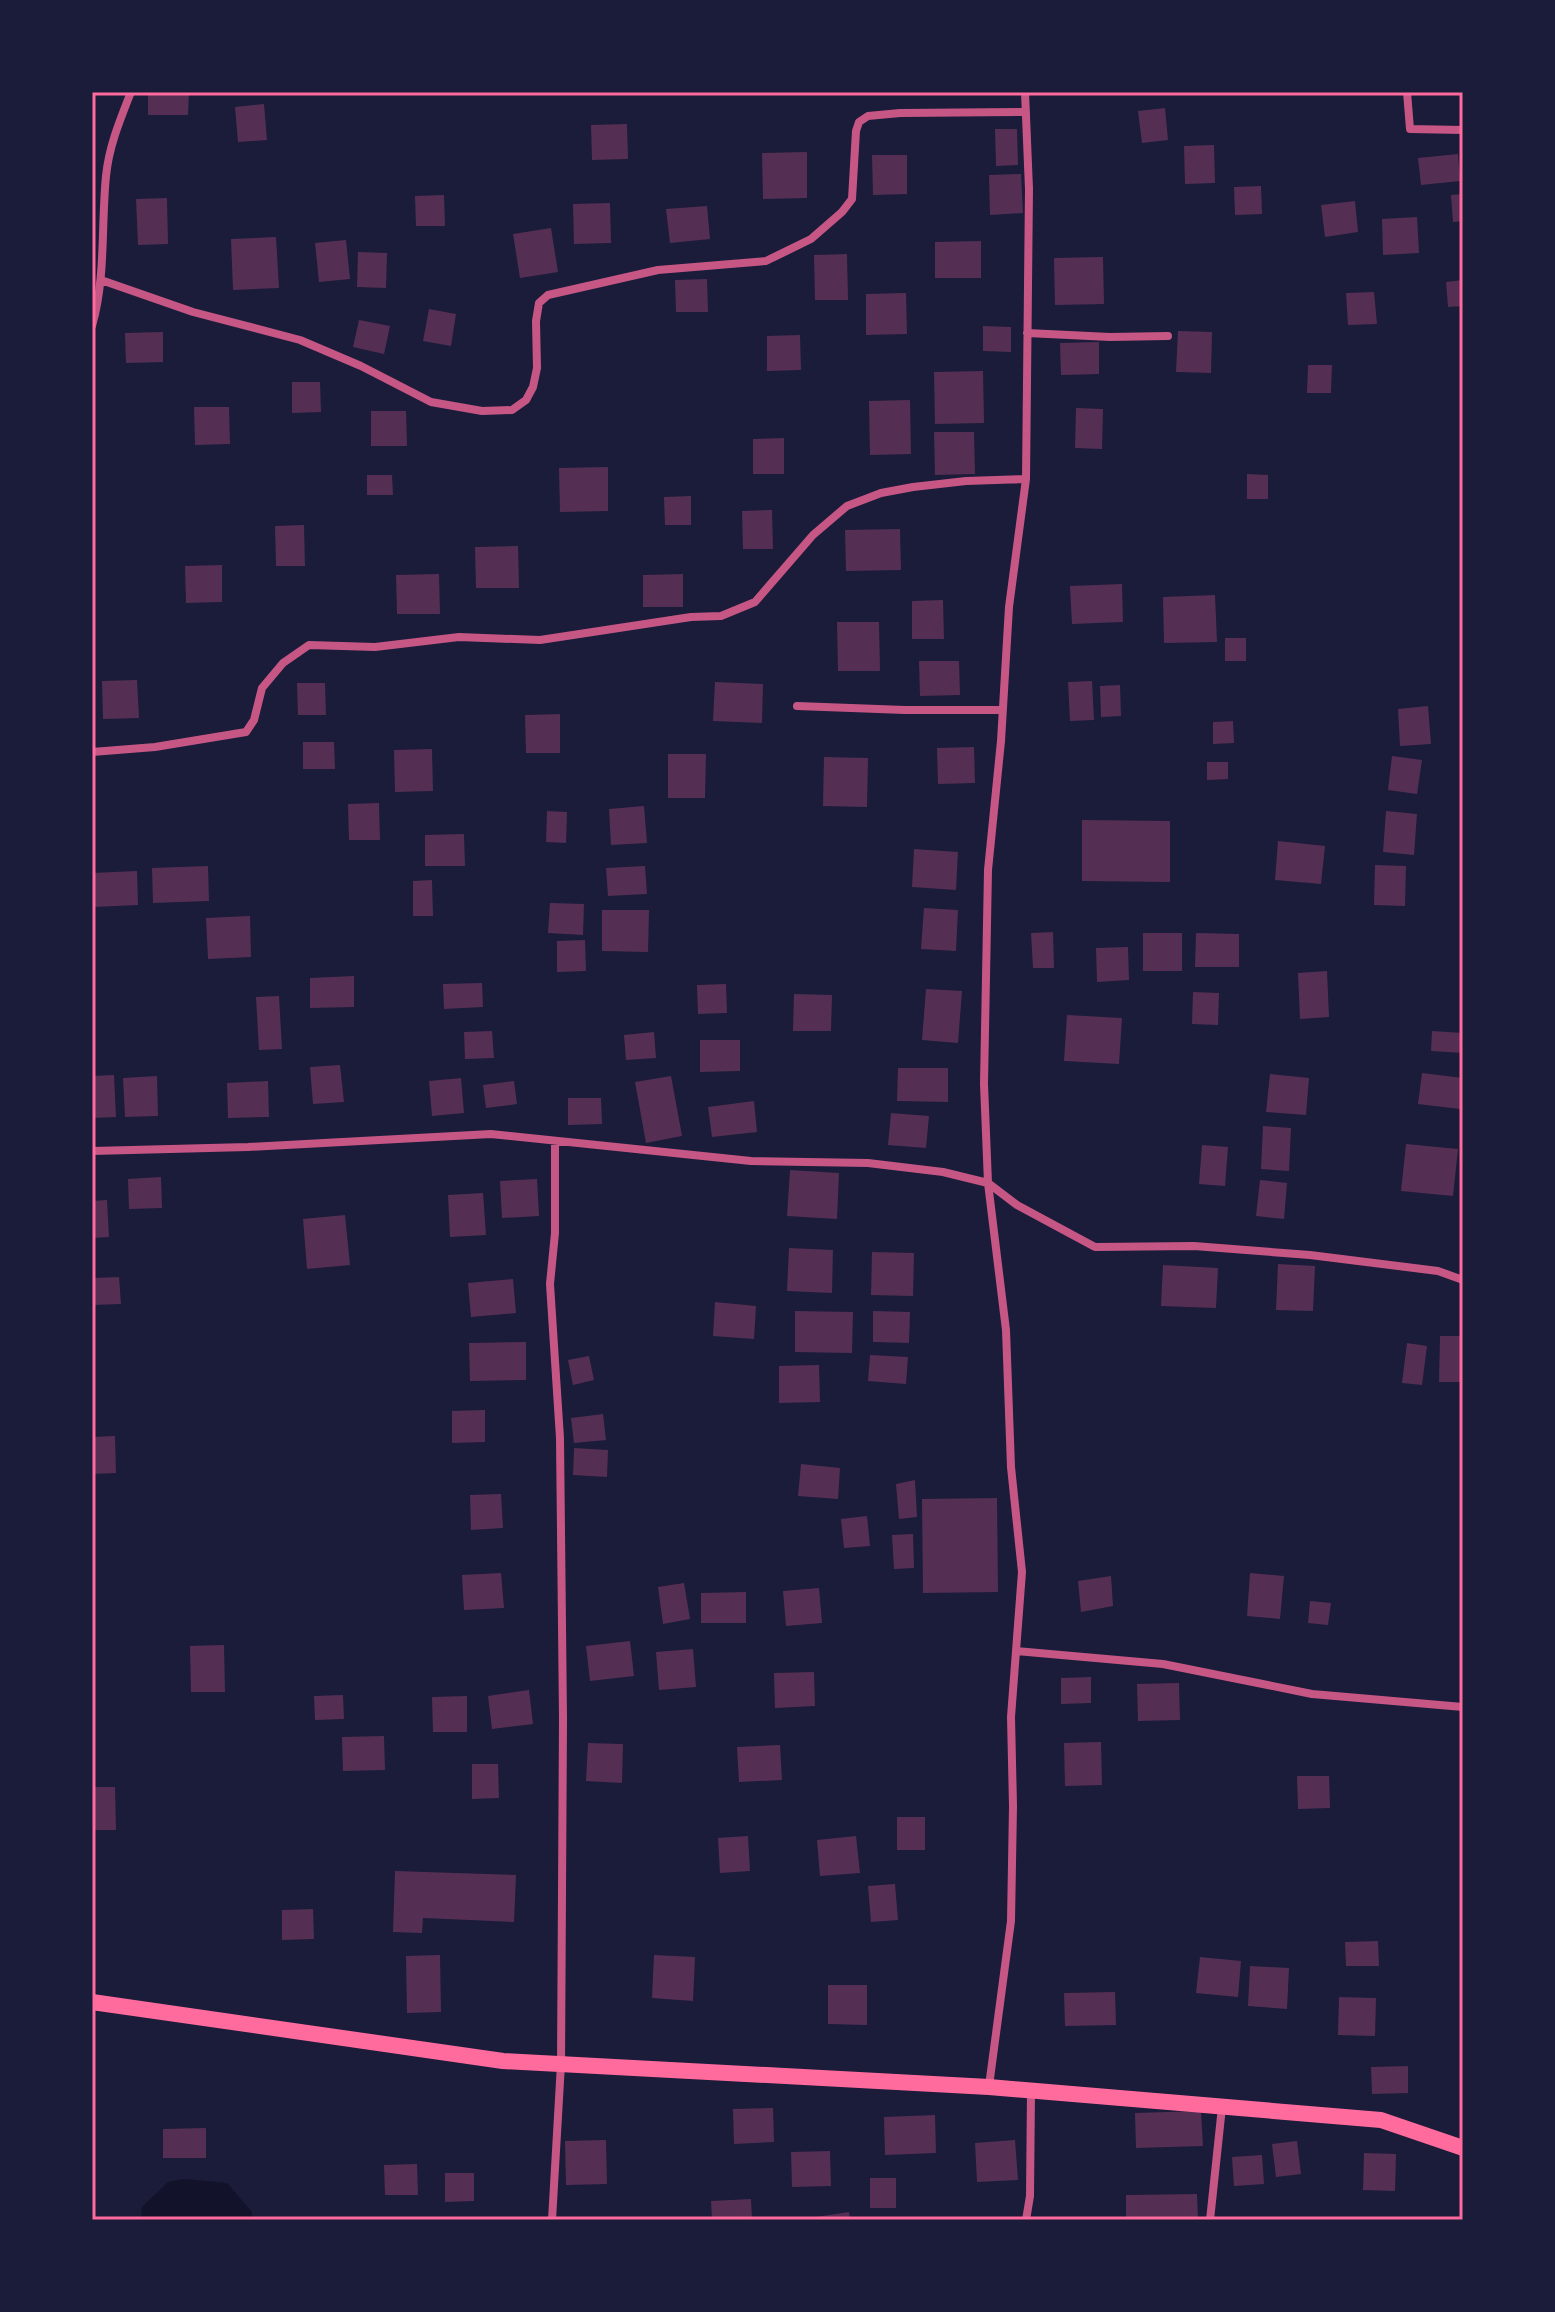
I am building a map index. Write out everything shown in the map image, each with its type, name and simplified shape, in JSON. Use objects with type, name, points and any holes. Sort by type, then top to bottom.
[{"type":"main road","points":[[92,2002],[503,2061],[989,2087],[1381,2120],[1463,2148]]},
{"type":"street","points":[[92,326],[101,280],[106,174],[114,134],[131,92]]},
{"type":"street","points":[[989,2087],[1011,1921],[1011,1717],[1022,1572],[1011,1467],[1006,1330],[988,1183],[984,1084],[988,870],[1009,607],[1026,479],[1029,189],[1025,92]]},
{"type":"street","points":[[1407,92],[1410,129],[1463,130]]},
{"type":"street","points":[[101,280],[193,312],[300,340],[361,366],[431,402],[482,411],[512,410],[526,400],[533,387],[537,368],[536,321],[539,303],[548,295],[658,270],[766,261],[811,239],[852,199],[856,131],[859,122],[868,116],[1026,112]]},
{"type":"street","points":[[1027,333],[1168,336]]},
{"type":"street","points":[[92,752],[155,747],[246,732],[254,720],[262,688],[283,663],[309,645],[375,647],[459,637],[540,640],[691,617],[721,616],[755,602],[813,535],[847,506],[881,493],[913,487],[1026,479]]},
{"type":"street","points":[[797,706],[1002,710]]},
{"type":"street","points":[[92,1151],[248,1147],[491,1134],[751,1161],[868,1163],[943,1172],[988,1183],[1017,1205],[1095,1247],[1194,1246],[1310,1255],[1438,1271],[1463,1280]]},
{"type":"street","points":[[552,2220],[561,2064],[562,1548],[560,1438],[550,1284],[555,1233],[555,1141]]},
{"type":"street","points":[[1016,1651],[1163,1664],[1312,1694],[1463,1707]]},
{"type":"street","points":[[1026,2220],[1030,2196],[1031,2091]]},
{"type":"street","points":[[1210,2220],[1222,2107]]},
{"type":"shaded area","points":[[184,2179],[227,2183],[252,2212],[251,2220],[141,2220],[142,2207],[168,2182]]},
{"type":"building","points":[[148,92],[189,92],[188,115],[148,115]]},
{"type":"building","points":[[264,104],[267,140],[238,142],[235,107]]},
{"type":"building","points":[[1165,108],[1168,140],[1142,143],[1138,111]]},
{"type":"building","points":[[627,124],[628,159],[592,160],[591,125]]},
{"type":"building","points":[[995,129],[1017,129],[1018,165],[996,166]]},
{"type":"building","points":[[1214,145],[1215,183],[1185,184],[1184,146]]},
{"type":"building","points":[[807,152],[807,198],[763,199],[762,153]]},
{"type":"building","points":[[1458,154],[1460,181],[1421,185],[1418,158]]},
{"type":"building","points":[[872,155],[907,155],[907,194],[873,195]]},
{"type":"building","points":[[1021,174],[1023,213],[990,215],[989,175]]},
{"type":"building","points":[[1261,186],[1262,214],[1235,215],[1234,187]]},
{"type":"building","points":[[1463,194],[1463,221],[1453,222],[1451,195]]},
{"type":"building","points":[[444,195],[445,226],[416,226],[415,196]]},
{"type":"building","points":[[167,198],[168,244],[138,245],[136,199]]},
{"type":"building","points":[[1355,201],[1358,232],[1325,237],[1321,205]]},
{"type":"building","points":[[610,203],[611,243],[574,244],[573,204]]},
{"type":"building","points":[[707,206],[710,239],[670,243],[666,209]]},
{"type":"building","points":[[1417,217],[1419,253],[1383,255],[1382,219]]},
{"type":"building","points":[[551,228],[558,272],[520,278],[513,234]]},
{"type":"building","points":[[276,237],[279,288],[233,290],[231,239]]},
{"type":"building","points":[[346,240],[350,279],[319,282],[315,243]]},
{"type":"building","points":[[981,241],[981,278],[935,278],[935,242]]},
{"type":"building","points":[[358,252],[387,253],[386,288],[357,287]]},
{"type":"building","points":[[847,254],[848,300],[815,300],[814,255]]},
{"type":"building","points":[[1103,257],[1104,304],[1055,305],[1054,258]]},
{"type":"building","points":[[707,279],[708,312],[676,312],[675,280]]},
{"type":"building","points":[[1463,280],[1463,306],[1448,307],[1446,282]]},
{"type":"building","points":[[1374,292],[1377,324],[1348,325],[1346,293]]},
{"type":"building","points":[[906,293],[907,334],[866,335],[866,294]]},
{"type":"building","points":[[429,309],[456,314],[451,346],[423,341]]},
{"type":"building","points":[[359,320],[390,326],[384,354],[353,347]]},
{"type":"building","points":[[983,326],[1011,327],[1011,352],[983,351]]},
{"type":"building","points":[[1178,331],[1212,332],[1211,373],[1176,372]]},
{"type":"building","points":[[163,332],[163,362],[126,363],[125,333]]},
{"type":"building","points":[[800,335],[801,370],[767,371],[767,336]]},
{"type":"building","points":[[1099,342],[1099,374],[1061,375],[1060,343]]},
{"type":"building","points":[[1308,365],[1332,365],[1331,393],[1307,393]]},
{"type":"building","points":[[983,371],[984,423],[935,424],[934,372]]},
{"type":"building","points":[[292,382],[320,382],[321,412],[292,413]]},
{"type":"building","points":[[910,400],[911,454],[870,455],[869,401]]},
{"type":"building","points":[[194,407],[229,407],[230,444],[195,445]]},
{"type":"building","points":[[1076,408],[1103,409],[1102,449],[1075,448]]},
{"type":"building","points":[[371,411],[406,411],[407,446],[371,446]]},
{"type":"building","points":[[934,432],[974,432],[975,474],[935,475]]},
{"type":"building","points":[[784,438],[784,474],[753,474],[753,439]]},
{"type":"building","points":[[608,467],[608,511],[560,512],[559,468]]},
{"type":"building","points":[[1247,474],[1268,475],[1268,499],[1247,499]]},
{"type":"building","points":[[367,475],[392,475],[393,495],[367,495]]},
{"type":"building","points":[[691,496],[691,525],[665,525],[664,497]]},
{"type":"building","points":[[772,510],[773,549],[743,549],[742,511]]},
{"type":"building","points":[[304,525],[305,566],[276,566],[275,526]]},
{"type":"building","points":[[900,529],[901,570],[846,571],[845,530]]},
{"type":"building","points":[[518,546],[519,588],[476,588],[475,547]]},
{"type":"building","points":[[222,565],[222,602],[186,603],[185,566]]},
{"type":"building","points":[[439,574],[440,614],[397,614],[396,575]]},
{"type":"building","points":[[683,574],[683,607],[643,607],[643,575]]},
{"type":"building","points":[[1122,584],[1123,622],[1072,624],[1070,586]]},
{"type":"building","points":[[1215,595],[1217,642],[1164,643],[1163,597]]},
{"type":"building","points":[[943,600],[944,639],[912,639],[912,601]]},
{"type":"building","points":[[837,622],[879,622],[880,671],[838,671]]},
{"type":"building","points":[[1225,638],[1246,638],[1246,661],[1225,661]]},
{"type":"building","points":[[919,661],[959,661],[960,695],[920,696]]},
{"type":"building","points":[[137,680],[139,718],[103,719],[102,681]]},
{"type":"building","points":[[1092,681],[1094,720],[1070,721],[1068,682]]},
{"type":"building","points":[[715,682],[763,684],[762,723],[713,721]]},
{"type":"building","points":[[297,683],[325,683],[326,715],[298,715]]},
{"type":"building","points":[[1120,685],[1121,716],[1101,717],[1100,686]]},
{"type":"building","points":[[1428,706],[1431,744],[1400,746],[1398,709]]},
{"type":"building","points":[[560,714],[560,753],[526,753],[525,715]]},
{"type":"building","points":[[1233,721],[1234,743],[1213,744],[1213,722]]},
{"type":"building","points":[[303,742],[334,742],[335,769],[303,769]]},
{"type":"building","points":[[974,747],[975,783],[938,784],[937,748]]},
{"type":"building","points":[[432,749],[433,791],[395,792],[394,750]]},
{"type":"building","points":[[668,754],[706,754],[705,798],[668,798]]},
{"type":"building","points":[[1392,756],[1422,760],[1417,794],[1388,790]]},
{"type":"building","points":[[824,757],[868,758],[867,807],[823,806]]},
{"type":"building","points":[[1207,762],[1228,762],[1228,779],[1207,780]]},
{"type":"building","points":[[379,803],[380,840],[349,840],[348,804]]},
{"type":"building","points":[[644,806],[647,843],[611,845],[609,809]]},
{"type":"building","points":[[547,811],[567,812],[566,843],[546,842]]},
{"type":"building","points":[[1386,811],[1417,814],[1414,855],[1383,852]]},
{"type":"building","points":[[1082,820],[1170,821],[1170,882],[1082,881]]},
{"type":"building","points":[[464,834],[465,866],[425,866],[425,835]]},
{"type":"building","points":[[1278,841],[1325,846],[1321,884],[1275,880]]},
{"type":"building","points":[[914,849],[958,852],[956,890],[912,887]]},
{"type":"building","points":[[1375,865],[1406,866],[1405,906],[1374,905]]},
{"type":"building","points":[[208,866],[209,901],[153,903],[152,868]]},
{"type":"building","points":[[645,866],[647,894],[608,896],[606,868]]},
{"type":"building","points":[[137,871],[138,905],[94,907],[92,873]]},
{"type":"building","points":[[432,880],[433,916],[413,916],[413,881]]},
{"type":"building","points":[[550,903],[584,904],[583,935],[548,933]]},
{"type":"building","points":[[924,908],[958,910],[956,951],[921,949]]},
{"type":"building","points":[[602,910],[649,910],[648,952],[602,951]]},
{"type":"building","points":[[250,916],[251,957],[208,959],[206,918]]},
{"type":"building","points":[[1053,932],[1054,968],[1033,968],[1031,933]]},
{"type":"building","points":[[1143,933],[1182,933],[1182,971],[1143,971]]},
{"type":"building","points":[[1196,933],[1239,934],[1239,967],[1195,967]]},
{"type":"building","points":[[585,940],[586,971],[557,972],[557,941]]},
{"type":"building","points":[[1128,947],[1129,980],[1097,982],[1096,948]]},
{"type":"building","points":[[1327,971],[1329,1017],[1300,1019],[1298,973]]},
{"type":"building","points":[[354,976],[354,1007],[310,1008],[310,978]]},
{"type":"building","points":[[482,983],[483,1007],[444,1009],[443,984]]},
{"type":"building","points":[[726,984],[727,1013],[698,1014],[697,985]]},
{"type":"building","points":[[926,989],[962,991],[958,1043],[922,1040]]},
{"type":"building","points":[[1193,992],[1219,993],[1218,1025],[1192,1024]]},
{"type":"building","points":[[794,994],[832,995],[831,1031],[793,1031]]},
{"type":"building","points":[[279,996],[282,1049],[259,1050],[256,997]]},
{"type":"building","points":[[1067,1015],[1122,1018],[1119,1064],[1064,1061]]},
{"type":"building","points":[[492,1031],[494,1058],[465,1059],[464,1032]]},
{"type":"building","points":[[1432,1031],[1463,1033],[1463,1053],[1431,1051]]},
{"type":"building","points":[[654,1032],[656,1058],[626,1060],[624,1035]]},
{"type":"building","points":[[700,1040],[740,1040],[740,1071],[700,1072]]},
{"type":"building","points":[[340,1065],[344,1102],[313,1104],[310,1067]]},
{"type":"building","points":[[898,1068],[948,1068],[948,1102],[897,1101]]},
{"type":"building","points":[[1422,1073],[1463,1078],[1460,1109],[1418,1104]]},
{"type":"building","points":[[1270,1074],[1309,1078],[1306,1115],[1266,1112]]},
{"type":"building","points":[[114,1075],[116,1117],[92,1118],[92,1076]]},
{"type":"building","points":[[157,1076],[158,1116],[125,1117],[123,1078]]},
{"type":"building","points":[[671,1076],[682,1136],[646,1143],[635,1082]]},
{"type":"building","points":[[461,1078],[464,1113],[432,1116],[429,1081]]},
{"type":"building","points":[[268,1081],[269,1117],[228,1118],[227,1083]]},
{"type":"building","points":[[514,1081],[517,1104],[486,1108],[483,1085]]},
{"type":"building","points":[[568,1098],[601,1098],[602,1124],[568,1125]]},
{"type":"building","points":[[754,1101],[757,1132],[712,1137],[708,1107]]},
{"type":"building","points":[[891,1113],[929,1116],[926,1148],[888,1145]]},
{"type":"building","points":[[1263,1126],[1291,1128],[1289,1171],[1261,1169]]},
{"type":"building","points":[[1406,1144],[1458,1149],[1453,1196],[1401,1191]]},
{"type":"building","points":[[1202,1145],[1228,1147],[1225,1186],[1199,1184]]},
{"type":"building","points":[[790,1170],[839,1173],[837,1219],[787,1216]]},
{"type":"building","points":[[161,1177],[162,1208],[129,1209],[128,1179]]},
{"type":"building","points":[[537,1179],[539,1216],[502,1218],[500,1181]]},
{"type":"building","points":[[1260,1180],[1287,1183],[1284,1219],[1256,1216]]},
{"type":"building","points":[[483,1193],[486,1235],[450,1237],[448,1195]]},
{"type":"building","points":[[107,1200],[109,1237],[92,1238],[92,1201]]},
{"type":"building","points":[[345,1215],[350,1265],[307,1269],[303,1219]]},
{"type":"building","points":[[789,1248],[833,1250],[832,1293],[787,1291]]},
{"type":"building","points":[[872,1252],[914,1253],[913,1296],[871,1295]]},
{"type":"building","points":[[1278,1264],[1315,1266],[1313,1311],[1276,1310]]},
{"type":"building","points":[[1163,1265],[1218,1268],[1216,1308],[1161,1306]]},
{"type":"building","points":[[119,1277],[121,1304],[92,1305],[92,1278]]},
{"type":"building","points":[[513,1279],[516,1313],[471,1317],[468,1283]]},
{"type":"building","points":[[715,1302],[756,1306],[754,1339],[713,1336]]},
{"type":"building","points":[[795,1311],[853,1312],[852,1353],[795,1352]]},
{"type":"building","points":[[873,1311],[910,1312],[909,1343],[873,1342]]},
{"type":"building","points":[[1440,1336],[1463,1336],[1463,1382],[1439,1382]]},
{"type":"building","points":[[526,1342],[526,1380],[470,1381],[469,1343]]},
{"type":"building","points":[[1407,1343],[1427,1346],[1422,1385],[1402,1383]]},
{"type":"building","points":[[870,1355],[908,1357],[906,1384],[868,1381]]},
{"type":"building","points":[[589,1356],[594,1380],[573,1385],[568,1360]]},
{"type":"building","points":[[819,1365],[820,1402],[779,1403],[779,1366]]},
{"type":"building","points":[[485,1410],[485,1442],[452,1443],[452,1411]]},
{"type":"building","points":[[603,1414],[606,1440],[574,1443],[571,1418]]},
{"type":"building","points":[[115,1436],[116,1473],[92,1474],[92,1437]]},
{"type":"building","points":[[574,1448],[608,1450],[607,1477],[573,1475]]},
{"type":"building","points":[[801,1464],[840,1468],[838,1499],[798,1496]]},
{"type":"building","points":[[915,1480],[917,1517],[899,1519],[896,1484]]},
{"type":"building","points":[[501,1494],[503,1528],[471,1530],[470,1495]]},
{"type":"building","points":[[997,1498],[998,1592],[923,1593],[922,1499]]},
{"type":"building","points":[[867,1516],[870,1546],[844,1548],[841,1519]]},
{"type":"building","points":[[913,1534],[914,1568],[894,1569],[892,1535]]},
{"type":"building","points":[[501,1573],[504,1608],[464,1610],[462,1575]]},
{"type":"building","points":[[1250,1573],[1284,1576],[1280,1619],[1247,1616]]},
{"type":"building","points":[[1111,1576],[1113,1606],[1081,1612],[1078,1581]]},
{"type":"building","points":[[684,1583],[690,1619],[663,1624],[658,1587]]},
{"type":"building","points":[[819,1588],[822,1623],[786,1626],[783,1591]]},
{"type":"building","points":[[746,1592],[746,1623],[701,1623],[701,1593]]},
{"type":"building","points":[[1310,1601],[1331,1603],[1328,1625],[1308,1623]]},
{"type":"building","points":[[630,1641],[634,1676],[590,1681],[586,1646]]},
{"type":"building","points":[[224,1645],[225,1692],[191,1692],[190,1646]]},
{"type":"building","points":[[693,1649],[696,1687],[659,1690],[656,1652]]},
{"type":"building","points":[[814,1672],[815,1706],[775,1708],[774,1673]]},
{"type":"building","points":[[1091,1677],[1091,1703],[1061,1704],[1061,1678]]},
{"type":"building","points":[[1179,1683],[1180,1720],[1138,1721],[1137,1684]]},
{"type":"building","points":[[529,1690],[533,1724],[492,1729],[488,1696]]},
{"type":"building","points":[[343,1695],[344,1719],[315,1720],[314,1696]]},
{"type":"building","points":[[467,1696],[467,1732],[433,1732],[432,1697]]},
{"type":"building","points":[[384,1736],[385,1770],[343,1771],[342,1737]]},
{"type":"building","points":[[1101,1742],[1102,1785],[1065,1786],[1064,1743]]},
{"type":"building","points":[[588,1743],[623,1744],[622,1783],[586,1781]]},
{"type":"building","points":[[780,1745],[782,1780],[739,1782],[737,1747]]},
{"type":"building","points":[[472,1764],[498,1764],[499,1798],[472,1799]]},
{"type":"building","points":[[1297,1776],[1329,1776],[1330,1808],[1298,1809]]},
{"type":"building","points":[[92,1787],[115,1787],[116,1830],[92,1830]]},
{"type":"building","points":[[897,1817],[925,1817],[925,1850],[897,1850]]},
{"type":"building","points":[[748,1836],[750,1871],[720,1873],[718,1838]]},
{"type":"building","points":[[856,1836],[860,1873],[820,1876],[817,1840]]},
{"type":"building","points":[[395,1871],[516,1875],[514,1922],[423,1918],[422,1933],[393,1932]]},
{"type":"building","points":[[895,1884],[898,1920],[871,1922],[868,1886]]},
{"type":"building","points":[[313,1909],[314,1939],[282,1940],[282,1910]]},
{"type":"building","points":[[1378,1941],[1379,1966],[1346,1966],[1345,1942]]},
{"type":"building","points":[[440,1955],[441,2012],[407,2013],[406,1956]]},
{"type":"building","points":[[654,1955],[695,1957],[693,2001],[652,1998]]},
{"type":"building","points":[[1200,1957],[1241,1961],[1238,1997],[1196,1993]]},
{"type":"building","points":[[1250,1966],[1289,1968],[1287,2009],[1248,2006]]},
{"type":"building","points":[[828,1985],[867,1985],[867,2025],[828,2024]]},
{"type":"building","points":[[1115,1992],[1116,2025],[1065,2026],[1064,1993]]},
{"type":"building","points":[[1339,1997],[1376,1998],[1375,2036],[1338,2035]]},
{"type":"building","points":[[1408,2066],[1408,2093],[1372,2094],[1371,2067]]},
{"type":"building","points":[[773,2108],[774,2142],[734,2144],[733,2109]]},
{"type":"building","points":[[1201,2111],[1203,2146],[1136,2148],[1135,2113]]},
{"type":"building","points":[[935,2115],[936,2153],[885,2155],[884,2117]]},
{"type":"building","points":[[206,2128],[206,2158],[163,2158],[163,2129]]},
{"type":"building","points":[[606,2140],[607,2184],[566,2185],[565,2141]]},
{"type":"building","points":[[1015,2140],[1018,2180],[977,2182],[975,2143]]},
{"type":"building","points":[[1297,2141],[1301,2174],[1276,2177],[1272,2144]]},
{"type":"building","points":[[830,2151],[831,2186],[792,2187],[791,2152]]},
{"type":"building","points":[[1364,2153],[1396,2154],[1395,2191],[1363,2190]]},
{"type":"building","points":[[1262,2155],[1264,2184],[1234,2186],[1232,2157]]},
{"type":"building","points":[[417,2164],[418,2195],[385,2195],[384,2165]]},
{"type":"building","points":[[445,2173],[474,2173],[474,2201],[445,2202]]},
{"type":"building","points":[[870,2178],[896,2178],[896,2208],[870,2208]]},
{"type":"building","points":[[1197,2194],[1198,2220],[1126,2220],[1126,2195]]},
{"type":"building","points":[[751,2199],[752,2220],[712,2220],[711,2201]]},
{"type":"building","points":[[849,2212],[850,2220],[817,2220],[816,2217]]}]
